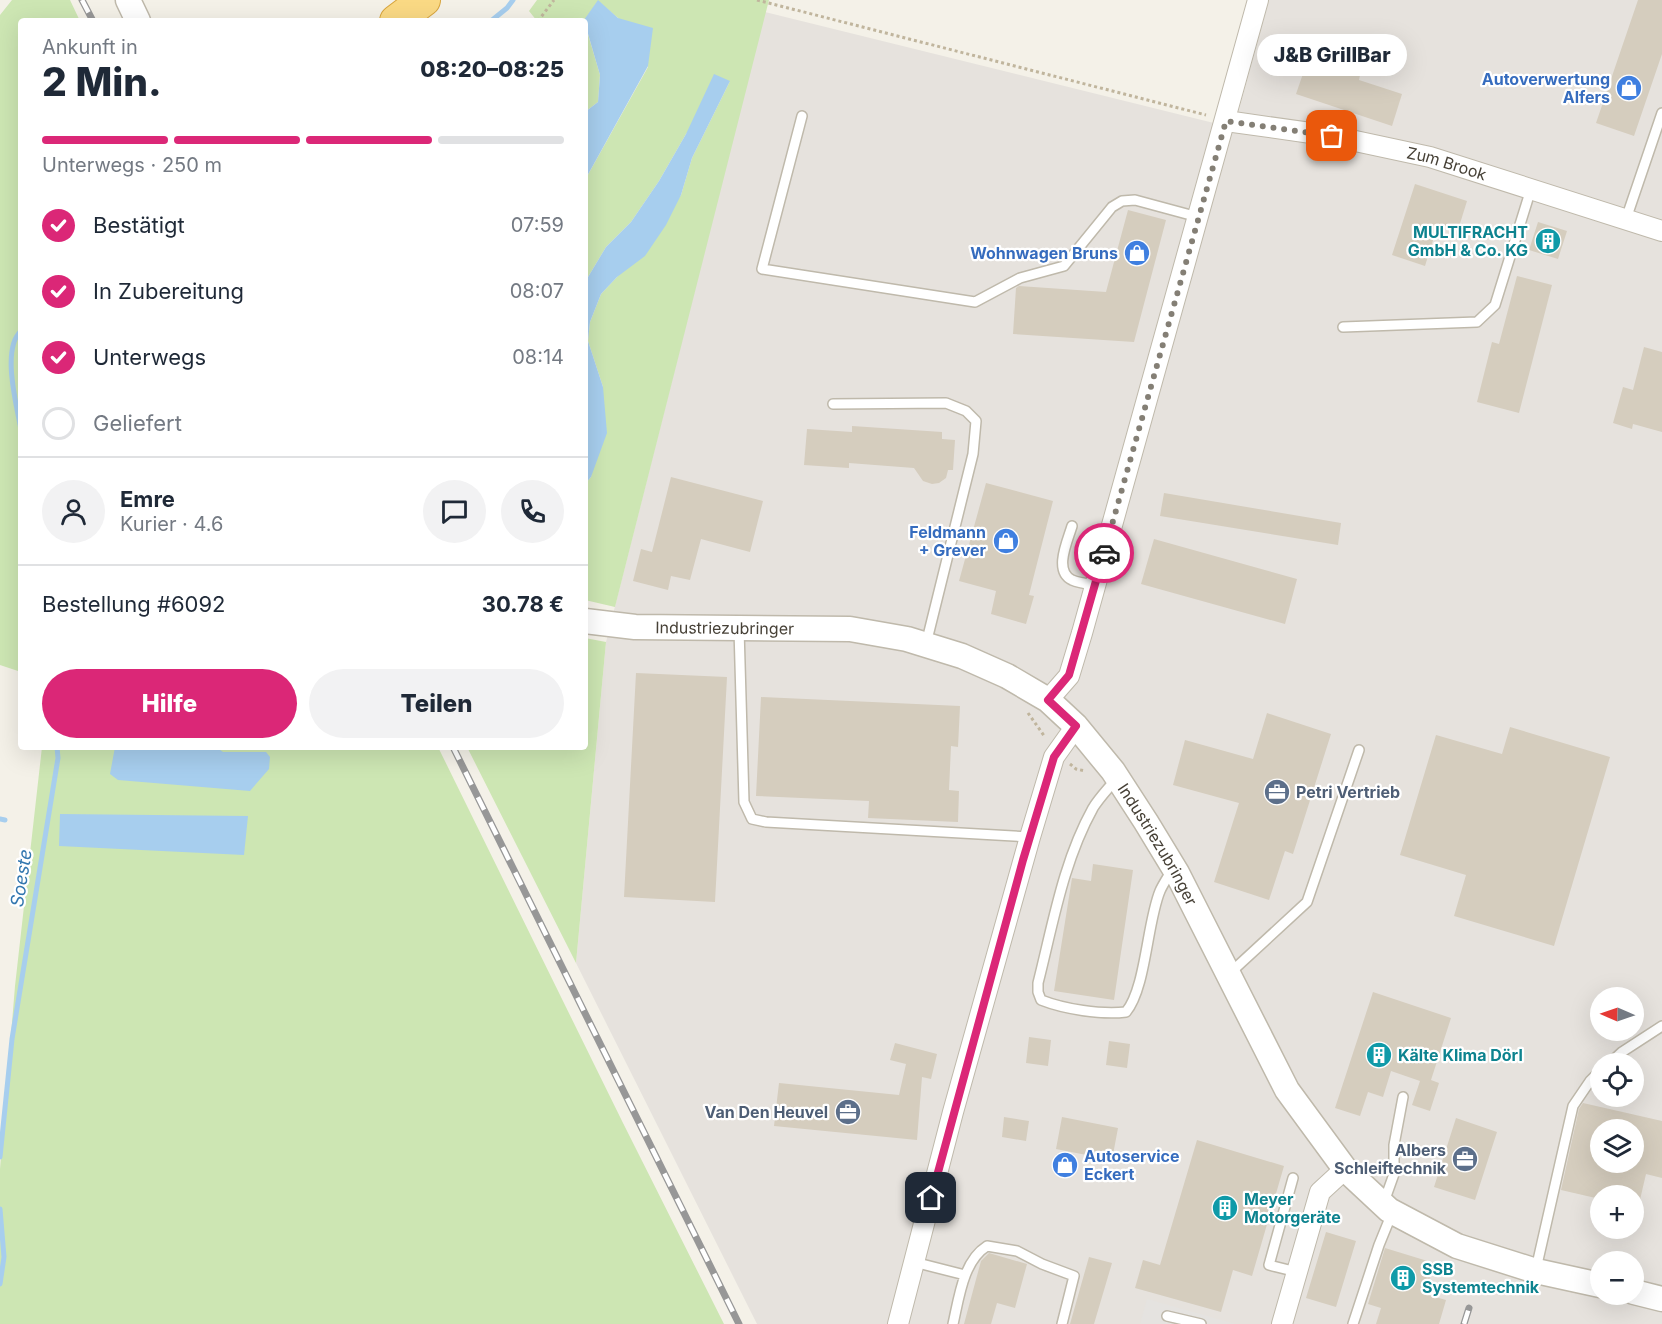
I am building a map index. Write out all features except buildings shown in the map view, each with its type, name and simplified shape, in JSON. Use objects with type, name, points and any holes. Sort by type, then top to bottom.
[{"type":"highway","points":[[400,18],[424,0]]},
{"type":"street","points":[[128,0],[137,18]]},
{"type":"street","points":[[1048,700],[1069,675],[1226,121],[1258,0]]},
{"type":"street","name":"Zum Brook","points":[[1226,121],[1332,136],[1430,158],[1662,231]]},
{"type":"street","name":"Industriezubringer","points":[[588,621],[635,627],[850,629],[908,639],[962,656],[1007,676],[1048,700],[1076,726],[1117,777],[1173,868],[1287,1090],[1345,1169],[1388,1208],[1457,1246],[1536,1271],[1590,1283]]},
{"type":"street","points":[[898,1324],[953,1112],[1030,837],[1054,757],[1076,726]]},
{"type":"street","points":[[1281,1324],[1320,1192],[1345,1169]]},
{"type":"street","points":[[1644,1294],[1662,1299]]},
{"type":"lane","points":[[1626,219],[1662,113]]},
{"type":"lane","points":[[802,116],[762,269],[975,302],[1020,278],[1064,266],[1112,207],[1122,201],[1135,200],[1198,217]]},
{"type":"lane","points":[[1343,327],[1477,322],[1495,305],[1531,189]]},
{"type":"lane","points":[[833,404],[946,404],[966,411],[976,421],[973,454],[926,644]]},
{"type":"lane","points":[[1072,526],[1062,563],[1064,571],[1072,580],[1095,585]]},
{"type":"lane","points":[[739,629],[744,802],[752,819],[766,822],[1030,837]]},
{"type":"lane","points":[[1228,974],[1308,902],[1359,750]]},
{"type":"lane","points":[[1117,777],[1095,806],[1080,834],[1067,867],[1038,983],[1041,1000],[1066,1007],[1113,1013],[1125,1012],[1132,1005],[1139,981],[1160,891],[1173,868]]},
{"type":"lane","points":[[1621,1053],[1662,1026]]},
{"type":"lane","points":[[1536,1271],[1573,1106],[1590,1081]]},
{"type":"lane","points":[[1353,1324],[1379,1245],[1388,1208],[1394,1174],[1394,1145],[1403,1097]]},
{"type":"lane","points":[[1293,1178],[1269,1265],[1297,1272]]},
{"type":"lane","points":[[953,1324],[965,1275],[979,1251],[987,1246],[1017,1251],[1042,1264],[1074,1276],[1062,1324]]},
{"type":"lane","points":[[914,1262],[965,1275]]},
{"type":"lane","points":[[1167,1316],[1201,1324]]},
{"type":"path","points":[[540,18],[554,0]]},
{"type":"path","points":[[757,0],[1226,121]]},
{"type":"shaded area","points":[[1269,0],[1662,0],[1662,1324],[757,1324],[576,963],[606,642],[765,12],[1234,128]]},
{"type":"shaded area","points":[[1147,1299],[1235,1324],[1140,1324]]},
{"type":"green space","points":[[12,0],[70,0],[79,18],[18,18],[18,671],[0,665],[0,15]]},
{"type":"green space","points":[[537,0],[769,0],[615,607],[588,601],[588,480],[591,477],[603,387],[588,341],[590,322],[601,294],[681,195],[692,158],[730,81],[686,134],[659,181],[631,222],[606,247],[588,277],[588,175],[648,67],[618,18],[598,1],[586,18],[535,18],[529,11]]},
{"type":"green space","points":[[588,34],[600,75],[598,102],[588,110]]},
{"type":"green space","points":[[588,639],[606,642],[576,963],[469,750],[588,750]]},
{"type":"green space","points":[[42,750],[439,750],[724,1324],[0,1324],[0,1169],[15,986]]},
{"type":"water","points":[[598,0],[618,18],[653,28],[648,66],[588,175],[588,110],[598,102],[600,75],[588,34],[588,18],[585,18]]},
{"type":"water","points":[[714,74],[730,81],[692,158],[681,195],[666,225],[645,256],[617,277],[601,294],[590,322],[588,341],[588,277],[606,247],[631,222],[659,181],[686,134]]},
{"type":"water","points":[[588,341],[603,387],[607,433],[588,480]]},
{"type":"water","points":[[114,750],[266,752],[270,757],[269,769],[250,791],[118,780],[110,774]]},
{"type":"water","points":[[60,814],[248,816],[244,855],[59,846]]},
{"type":"waterway","name":"Soeste","points":[[495,18],[513,0]]},
{"type":"waterway","name":"Soeste","points":[[18,335],[12,351],[11,364],[18,414]]},
{"type":"waterway","name":"Soeste","points":[[0,1157],[12,1039],[58,758],[57,750]]},
{"type":"waterway","points":[[0,819],[5,820]]},
{"type":"waterway","name":"Soeste","points":[[0,1209],[4,1257],[0,1284]]},
{"type":"railway","points":[[82,0],[91,18]]},
{"type":"railway","points":[[454,750],[739,1324]]},
{"type":"railway","points":[[1464,1324],[1469,1308]]},
{"type":"way so far","points":[[1104,553],[1226,121],[1332,136]]},
{"type":"place","name":"Autoverwertung Alfers","points":[[1629,88]]},
{"type":"place","name":"J&B GrillBar","points":[[1332,136]]},
{"type":"place","name":"MULTIFRACHT GmbH & Co. KG","points":[[1548,241]]},
{"type":"place","name":"Wohnwagen Bruns","points":[[1137,253]]},
{"type":"place","name":"Feldmann + Grever","points":[[1006,541]]},
{"type":"place","name":"Petri Vertrieb","points":[[1277,792]]},
{"type":"place","name":"Kälte Klima Dörl","points":[[1379,1055]]},
{"type":"place","name":"Van Den Heuvel","points":[[848,1112]]},
{"type":"place","name":"Albers Schleiftechnik","points":[[1465,1159]]},
{"type":"place","name":"Autoservice Eckert","points":[[1065,1165]]},
{"type":"place","name":"Meyer Motorgeräte","points":[[1225,1208]]},
{"type":"place","name":"SSB Systemtechnik","points":[[1403,1278]]},
{"type":"route","points":[[931,1198],[1023,860],[1054,757],[1076,726],[1048,700],[1069,675],[1104,553]]}]
